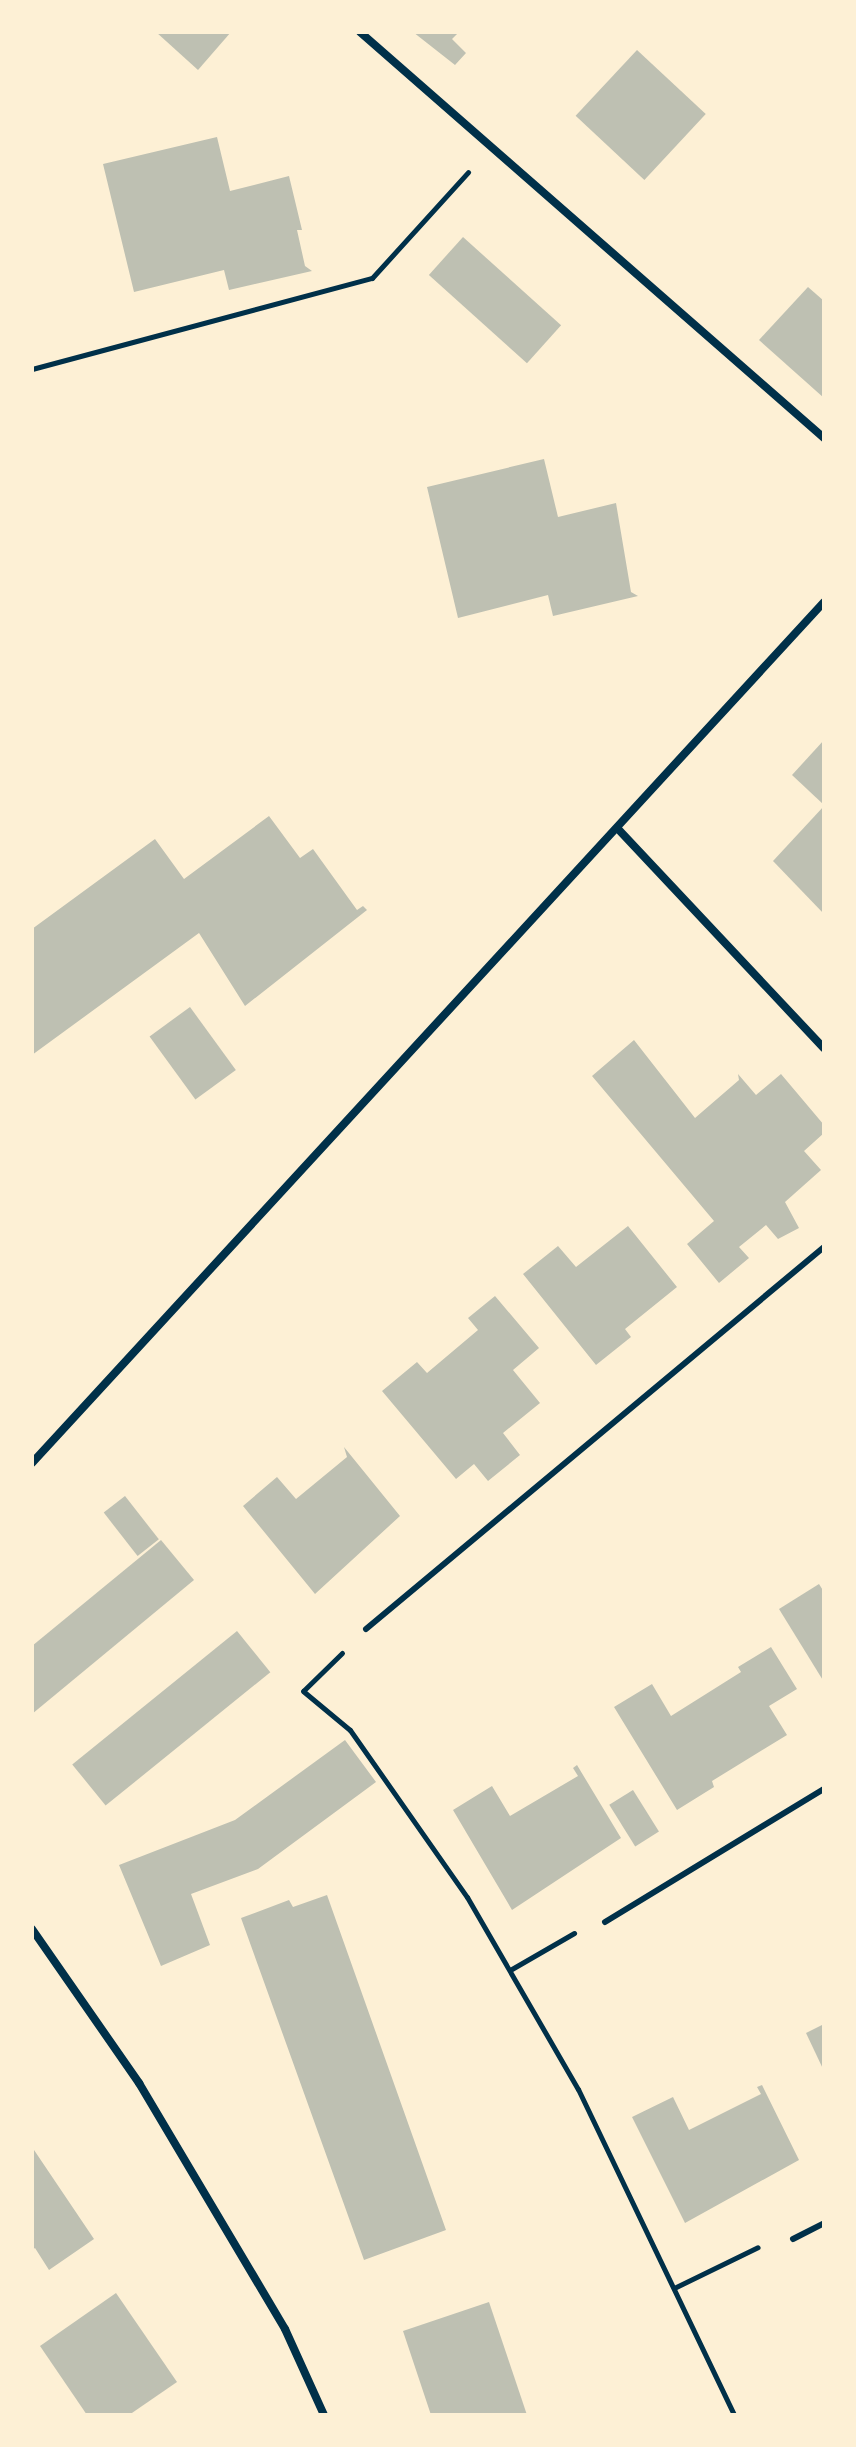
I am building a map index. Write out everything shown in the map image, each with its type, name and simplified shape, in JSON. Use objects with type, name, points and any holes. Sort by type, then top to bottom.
[{"type":"street","points":[[360,32],[824,438]]},
{"type":"street","points":[[32,1463],[619,830],[824,602]]},
{"type":"street","points":[[619,830],[824,1048]]},
{"type":"street","points":[[32,1929],[139,2083],[285,2329],[324,2415]]},
{"type":"lane","points":[[366,1629],[824,1247]]},
{"type":"lane","points":[[605,1922],[824,1789]]},
{"type":"lane","points":[[793,2239],[824,2223]]},
{"type":"path","points":[[32,369],[372,278],[491,147]]},
{"type":"path","points":[[347,1648],[303,1691],[350,1730],[467,1897],[578,2089],[734,2415]]},
{"type":"path","points":[[510,1970],[581,1929],[605,1922]]},
{"type":"path","points":[[674,2288],[779,2237],[793,2239]]},
{"type":"building","points":[[156,32],[231,32],[198,70]]},
{"type":"building","points":[[413,32],[459,32],[452,39],[466,53],[455,65]]},
{"type":"building","points":[[637,50],[706,114],[644,180],[576,116]]},
{"type":"building","points":[[217,137],[230,191],[289,176],[302,230],[297,230],[305,266],[312,271],[229,290],[224,270],[134,292],[103,164]]},
{"type":"building","points":[[463,237],[561,325],[527,363],[429,275]]},
{"type":"building","points":[[808,287],[824,301],[824,398],[759,340]]},
{"type":"building","points":[[544,459],[558,517],[616,503],[631,592],[638,596],[553,616],[548,595],[458,618],[427,487]]},
{"type":"building","points":[[824,740],[824,805],[792,775]]},
{"type":"building","points":[[824,806],[824,914],[773,861]]},
{"type":"building","points":[[269,816],[300,858],[313,849],[357,910],[363,906],[367,910],[245,1006],[199,933],[32,1055],[32,929],[155,839],[184,879]]},
{"type":"building","points":[[190,1007],[236,1070],[195,1099],[150,1036]]},
{"type":"building","points":[[634,1040],[695,1118],[739,1080],[738,1074],[756,1095],[781,1074],[824,1125],[824,1133],[804,1151],[821,1170],[785,1202],[799,1228],[778,1239],[766,1225],[739,1247],[749,1258],[719,1283],[687,1244],[714,1221],[592,1076]]},
{"type":"building","points":[[628,1226],[677,1287],[625,1329],[631,1337],[596,1365],[523,1274],[558,1246],[576,1267]]},
{"type":"building","points":[[495,1296],[539,1348],[513,1370],[540,1403],[503,1433],[520,1455],[488,1481],[474,1464],[456,1479],[382,1391],[417,1362],[427,1373],[478,1330],[468,1318]]},
{"type":"building","points":[[344,1447],[400,1516],[315,1594],[243,1506],[277,1477],[296,1499],[347,1457]]},
{"type":"building","points":[[125,1496],[159,1539],[138,1556],[104,1513]]},
{"type":"building","points":[[161,1540],[194,1580],[32,1714],[32,1646]]},
{"type":"building","points":[[819,1584],[824,1592],[824,1682],[779,1609]]},
{"type":"building","points":[[237,1631],[270,1672],[106,1806],[72,1764]]},
{"type":"building","points":[[771,1647],[797,1689],[769,1706],[787,1735],[712,1781],[714,1787],[677,1810],[614,1707],[652,1684],[671,1716],[741,1672],[738,1667]]},
{"type":"building","points":[[345,1740],[376,1782],[258,1869],[191,1894],[210,1945],[161,1966],[119,1865],[235,1820]]},
{"type":"building","points":[[577,1765],[621,1838],[512,1910],[453,1810],[492,1786],[510,1816],[578,1776],[573,1768]]},
{"type":"building","points":[[633,1790],[659,1832],[635,1846],[609,1805]]},
{"type":"building","points":[[327,1895],[446,2230],[364,2260],[241,1918],[289,1900],[293,1907]]},
{"type":"building","points":[[824,2024],[824,2071],[806,2033]]},
{"type":"building","points":[[762,2085],[799,2160],[685,2223],[632,2117],[673,2097],[689,2130],[761,2094],[757,2087]]},
{"type":"building","points":[[32,2147],[94,2239],[49,2270],[35,2248],[32,2250]]},
{"type":"building","points":[[116,2293],[177,2382],[129,2415],[87,2415],[40,2346]]},
{"type":"building","points":[[489,2302],[527,2415],[431,2415],[403,2331]]}]
